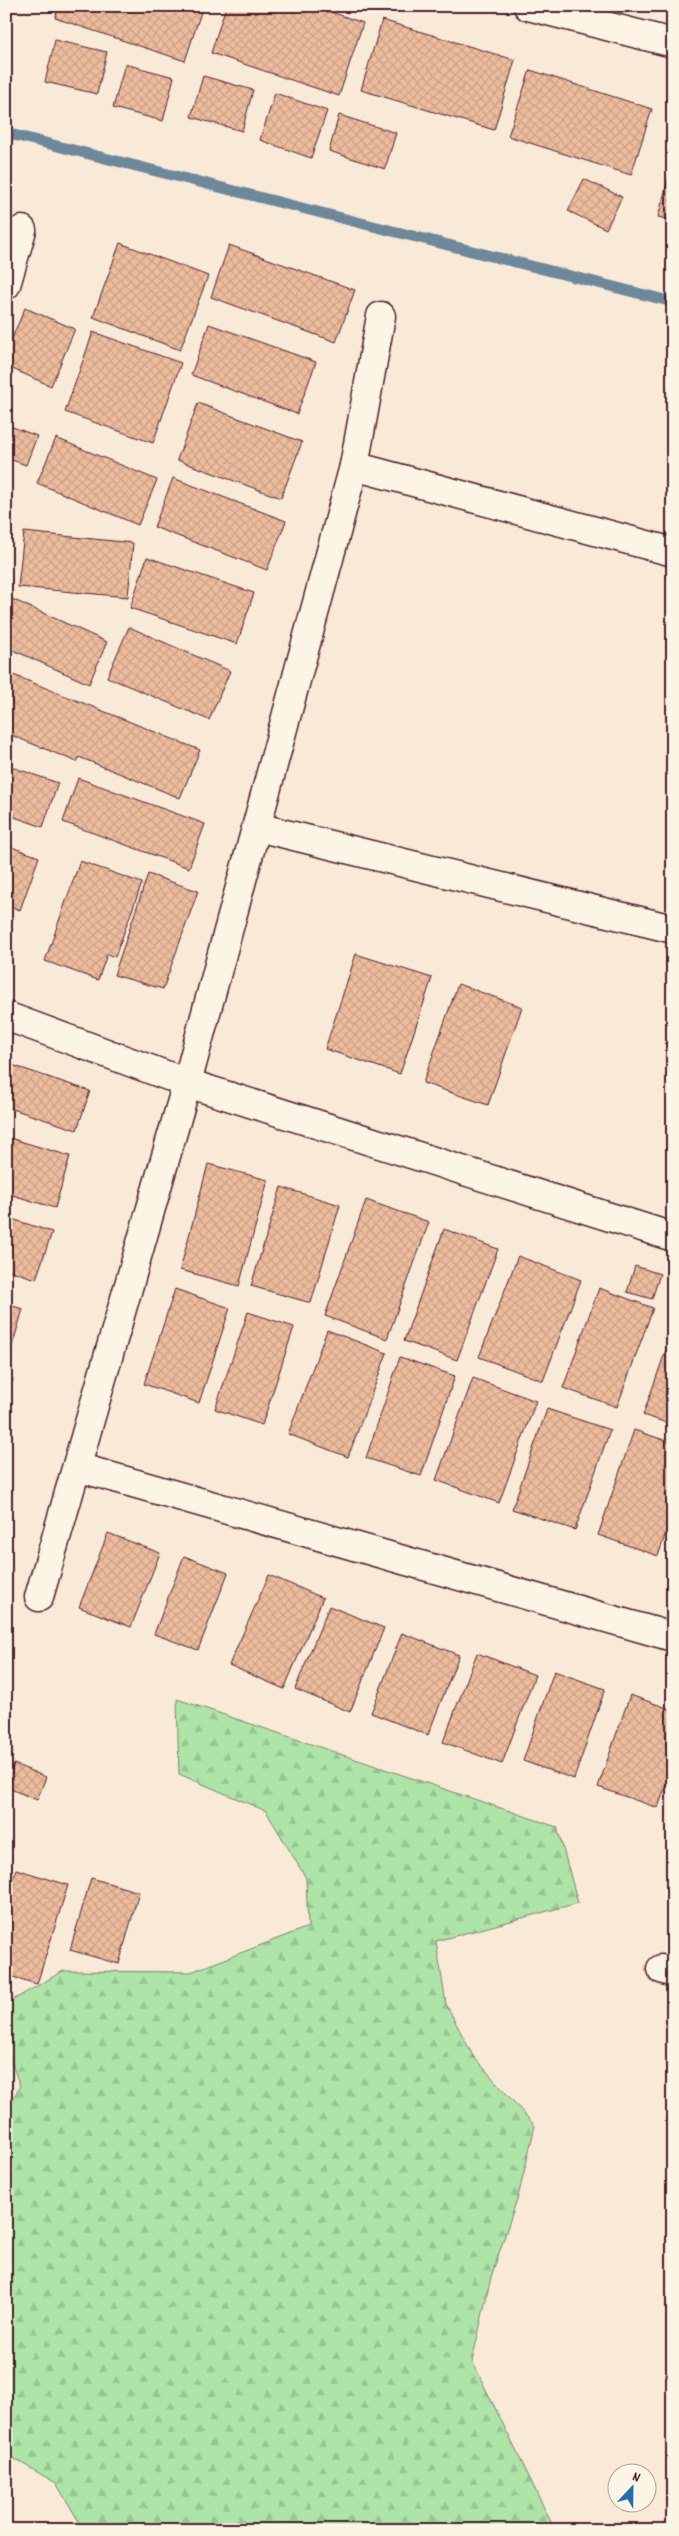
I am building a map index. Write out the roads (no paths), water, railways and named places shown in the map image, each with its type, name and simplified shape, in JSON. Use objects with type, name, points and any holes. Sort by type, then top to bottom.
[{"type":"street","points":[[528,6],[673,43]]},
{"type":"street","points":[[6,285],[22,230]]},
{"type":"street","points":[[39,1597],[187,1083],[354,466],[381,316]]},
{"type":"street","points":[[354,466],[673,552]]},
{"type":"street","points":[[257,827],[673,930]]},
{"type":"street","points":[[6,1016],[187,1083],[673,1237]]},
{"type":"street","points":[[77,1466],[673,1637]]},
{"type":"waterway","points":[[6,133],[673,302]]}]
